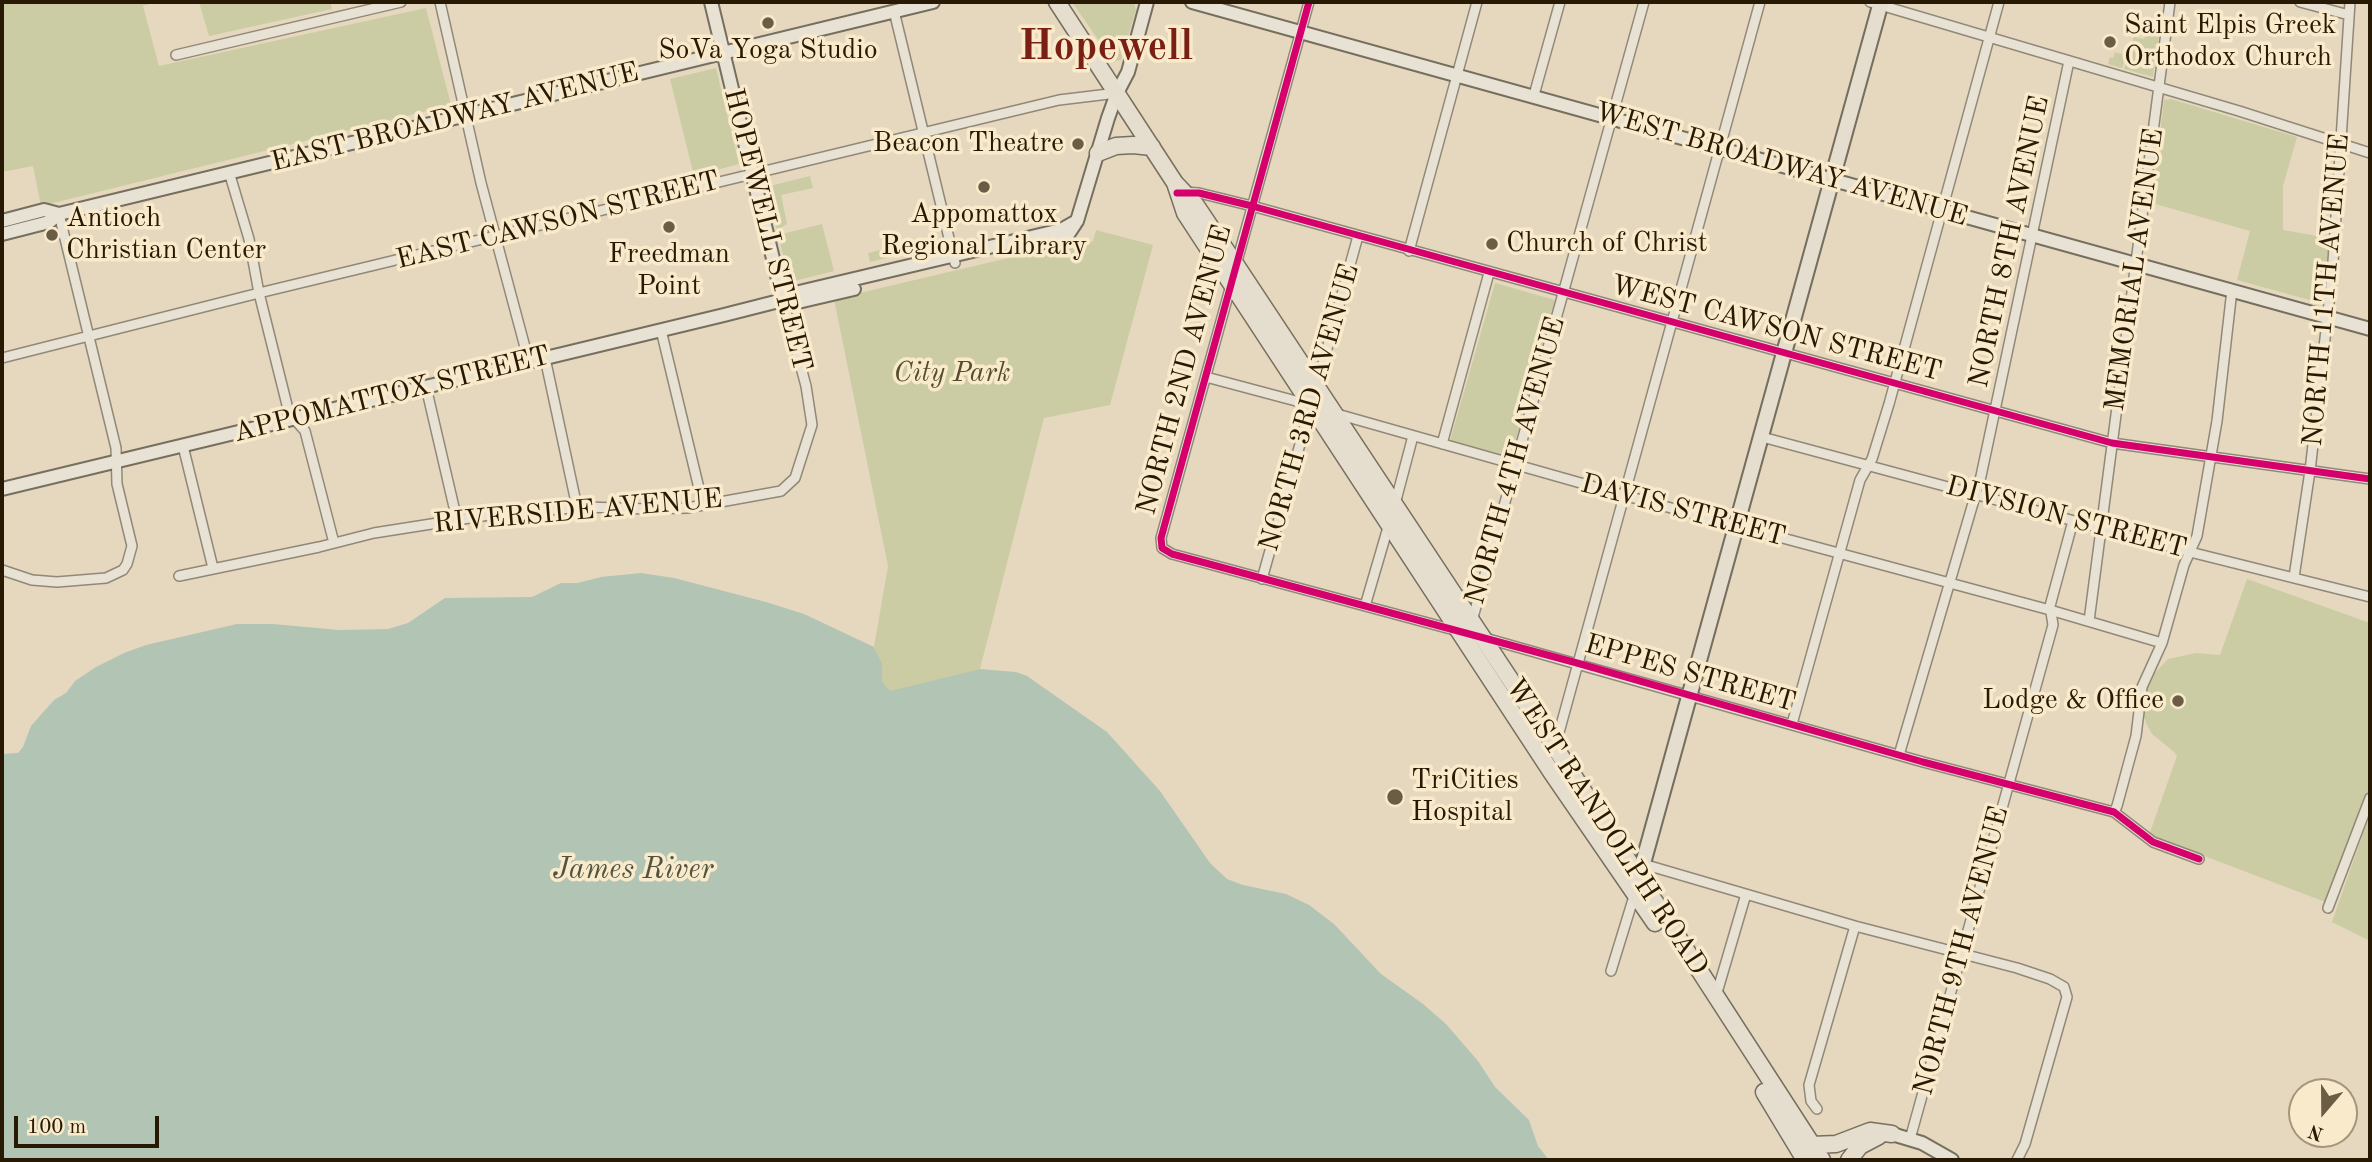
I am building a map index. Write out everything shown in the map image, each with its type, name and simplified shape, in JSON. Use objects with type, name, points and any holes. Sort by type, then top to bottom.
[{"type":"highway","name":"WEST RANDOLPH ROAD","points":[[1057,2],[1179,189],[1236,265],[1395,504],[1552,773],[1639,878],[1805,1144],[1822,1160]]},
{"type":"highway","points":[[1098,153],[1115,146],[1152,147]]},
{"type":"highway","name":"WEST RANDOLPH ROAD","points":[[1179,189],[1185,213],[1389,524],[1466,626],[1483,638],[1555,746],[1805,1144],[1805,1160]]},
{"type":"highway","points":[[1791,1160],[1805,1144],[1836,1144],[1870,1131],[1892,1134]]},
{"type":"highway","points":[[1849,1160],[1867,1141],[1892,1134]]},
{"type":"main road","points":[[1639,878],[1786,353],[1877,3]]},
{"type":"street","points":[[176,54],[401,2]]},
{"type":"street","points":[[440,2],[495,236],[529,362]]},
{"type":"street","name":"HOPEWELL STREET","points":[[711,2],[809,403],[811,425],[802,458]]},
{"type":"street","name":"EAST BROADWAY AVENUE","points":[[2,233],[49,222],[59,214],[933,2]]},
{"type":"street","points":[[1098,153],[1117,93],[1128,72],[1147,2]]},
{"type":"street","name":"WEST BROADWAY AVENUE","points":[[1192,2],[2370,329]]},
{"type":"street","name":"NORTH 2ND AVENUE","points":[[1262,579],[1172,554],[1161,548],[1161,538],[1309,2]]},
{"type":"street","points":[[1409,251],[1477,2]]},
{"type":"street","points":[[1534,95],[1560,2]]},
{"type":"street","name":"NORTH 4TH AVENUE","points":[[1466,626],[1515,465],[1644,2]]},
{"type":"street","points":[[1552,773],[1555,746],[1577,663],[1760,2]]},
{"type":"street","points":[[1792,724],[1860,480],[1872,458],[1895,382],[1999,2]]},
{"type":"street","name":"MEMORIAL AVENUE","points":[[2089,621],[2170,2]]},
{"type":"street","points":[[2300,2],[2349,15]]},
{"type":"street","name":"NORTH 11TH AVENUE","points":[[2294,578],[2328,317],[2350,2]]},
{"type":"street","points":[[1877,3],[2370,153]]},
{"type":"street","points":[[894,11],[954,260]]},
{"type":"street","name":"NORTH 8TH AVENUE","points":[[1899,755],[1975,494],[1996,411],[2069,61]]},
{"type":"street","name":"EAST CAWSON STREET","points":[[2,358],[259,293],[1059,100],[1117,93]]},
{"type":"street","name":"APPOMATTOX STREET","points":[[2,489],[662,330],[783,300],[795,293],[954,260],[1061,230],[1077,221],[1098,153]]},
{"type":"street","points":[[229,172],[247,230],[259,293],[289,413],[305,431],[334,543]]},
{"type":"street","name":"WEST CAWSON STREET","points":[[1179,189],[1252,206],[2112,443],[2370,479]]},
{"type":"street","name":"EAST BROADWAY AVENUE","points":[[2,221],[44,211],[59,214]]},
{"type":"street","points":[[2,570],[32,580],[57,582],[106,578],[123,570],[132,546],[117,484],[116,448],[59,214]]},
{"type":"street","name":"NORTH 3RD AVENUE","points":[[1262,579],[1358,236]]},
{"type":"street","points":[[1442,444],[1489,273]]},
{"type":"street","points":[[2114,812],[2118,806],[2136,736],[2142,687],[2162,643],[2184,565],[2197,536],[2211,458],[2232,290]]},
{"type":"street","points":[[662,330],[704,505]]},
{"type":"street","points":[[545,358],[577,508]]},
{"type":"street","name":"DAVIS STREET","points":[[1206,377],[2162,643]]},
{"type":"street","points":[[426,387],[457,520]]},
{"type":"street","points":[[1365,606],[1413,436]]},
{"type":"street","name":"DIVSION STREET","points":[[1762,437],[2190,552],[2370,597]]},
{"type":"street","points":[[183,446],[213,569]]},
{"type":"street","name":"RIVERSIDE AVENUE","points":[[178,576],[374,533],[457,520],[577,508],[649,509],[704,505],[781,491],[795,478],[802,458]]},
{"type":"street","name":"NORTH 9TH AVENUE","points":[[1910,1139],[2053,625],[2050,610],[2073,521]]},
{"type":"street","points":[[1262,579],[1365,606],[1466,626]]},
{"type":"street","name":"EPPES STREET","points":[[1483,638],[1899,755],[2114,812],[2153,842],[2199,859]]},
{"type":"street","points":[[2328,908],[2370,798]]},
{"type":"street","points":[[1611,971],[1639,878],[1746,894],[2050,979],[2064,987],[2067,997],[2035,1114],[2017,1160]]},
{"type":"street","points":[[1715,997],[1746,894]]},
{"type":"street","points":[[1817,1109],[1811,1101],[1809,1085],[1855,926]]},
{"type":"street","points":[[1892,1134],[1936,1150],[1951,1160]]},
{"type":"green space","points":[[2,2],[156,2],[143,6],[159,66],[426,8],[451,105],[41,206],[33,166],[2,172]]},
{"type":"green space","points":[[199,2],[330,2],[332,9],[209,36]]},
{"type":"green space","points":[[1072,2],[1134,2],[1136,10],[1121,60],[1113,61]]},
{"type":"green space","points":[[2145,34],[2159,35],[2156,56],[2130,48],[2134,37],[2144,39]]},
{"type":"green space","points":[[2124,48],[2128,50],[2122,68],[2108,64],[2115,52],[2122,54]]},
{"type":"green space","points":[[2130,50],[2155,58],[2153,77],[2124,69]]},
{"type":"green space","points":[[716,68],[739,164],[694,176],[670,79]]},
{"type":"green space","points":[[2171,99],[2297,137],[2283,186],[2283,230],[2329,238],[2324,304],[2237,280],[2250,231],[2152,203],[2164,100]]},
{"type":"green space","points":[[810,176],[813,188],[781,195],[787,224],[777,230],[766,187]]},
{"type":"green space","points":[[822,224],[834,271],[790,282],[778,235]]},
{"type":"green space","name":"City Park","points":[[1096,230],[1153,245],[1110,405],[1044,418],[980,669],[890,692],[882,683],[882,663],[874,647],[888,566],[834,299],[1089,239],[1089,243],[1093,241]]},
{"type":"green space","points":[[933,237],[936,246],[870,262],[868,253]]},
{"type":"green space","points":[[1495,283],[1555,300],[1511,458],[1450,441]]},
{"type":"green space","points":[[2247,579],[2370,623],[2370,785],[2328,903],[2149,835],[2177,756],[2152,734],[2146,723],[2143,713],[2144,690],[2151,677],[2168,659],[2196,653],[2220,655]]},
{"type":"green space","points":[[2370,813],[2370,941],[2332,922]]},
{"type":"water","name":"James River","points":[[641,573],[674,578],[804,614],[874,647],[882,663],[882,682],[890,691],[980,669],[1016,672],[1027,676],[1107,732],[1160,791],[1210,863],[1227,879],[1286,894],[1309,905],[1334,924],[1381,974],[1446,1024],[1478,1061],[1495,1087],[1529,1120],[1538,1146],[1549,1160],[2,1160],[2,754],[18,753],[31,726],[54,700],[66,693],[75,681],[124,653],[146,645],[237,624],[273,624],[339,630],[388,629],[408,623],[445,598],[532,597],[561,583],[578,583],[601,577]]},
{"type":"cycle path","points":[[1309,2],[1161,538],[1162,548],[1172,554],[1577,663],[1923,762],[2114,812],[2153,842],[2199,859]]},
{"type":"cycle path","points":[[1177,193],[1199,193],[1252,206],[2112,443],[2370,479]]},
{"type":"place","name":"SoVa Yoga Studio","points":[[768,23]]},
{"type":"place","name":"Saint Elpis Greek Orthodox Church","points":[[2110,42]]},
{"type":"place","name":"Beacon Theatre","points":[[1078,144]]},
{"type":"place","name":"Appomattox Regional Library","points":[[984,187]]},
{"type":"place","name":"Freedman Point","points":[[669,227]]},
{"type":"place","name":"Antioch Christian Center","points":[[52,235]]},
{"type":"place","name":"Church of Christ","points":[[1492,244]]},
{"type":"place","name":"Lodge & Office","points":[[2178,701]]},
{"type":"place","name":"TriCities Hospital","points":[[1395,797]]},
{"type":"district","name":"Hopewell","points":[[1106,48]]}]
